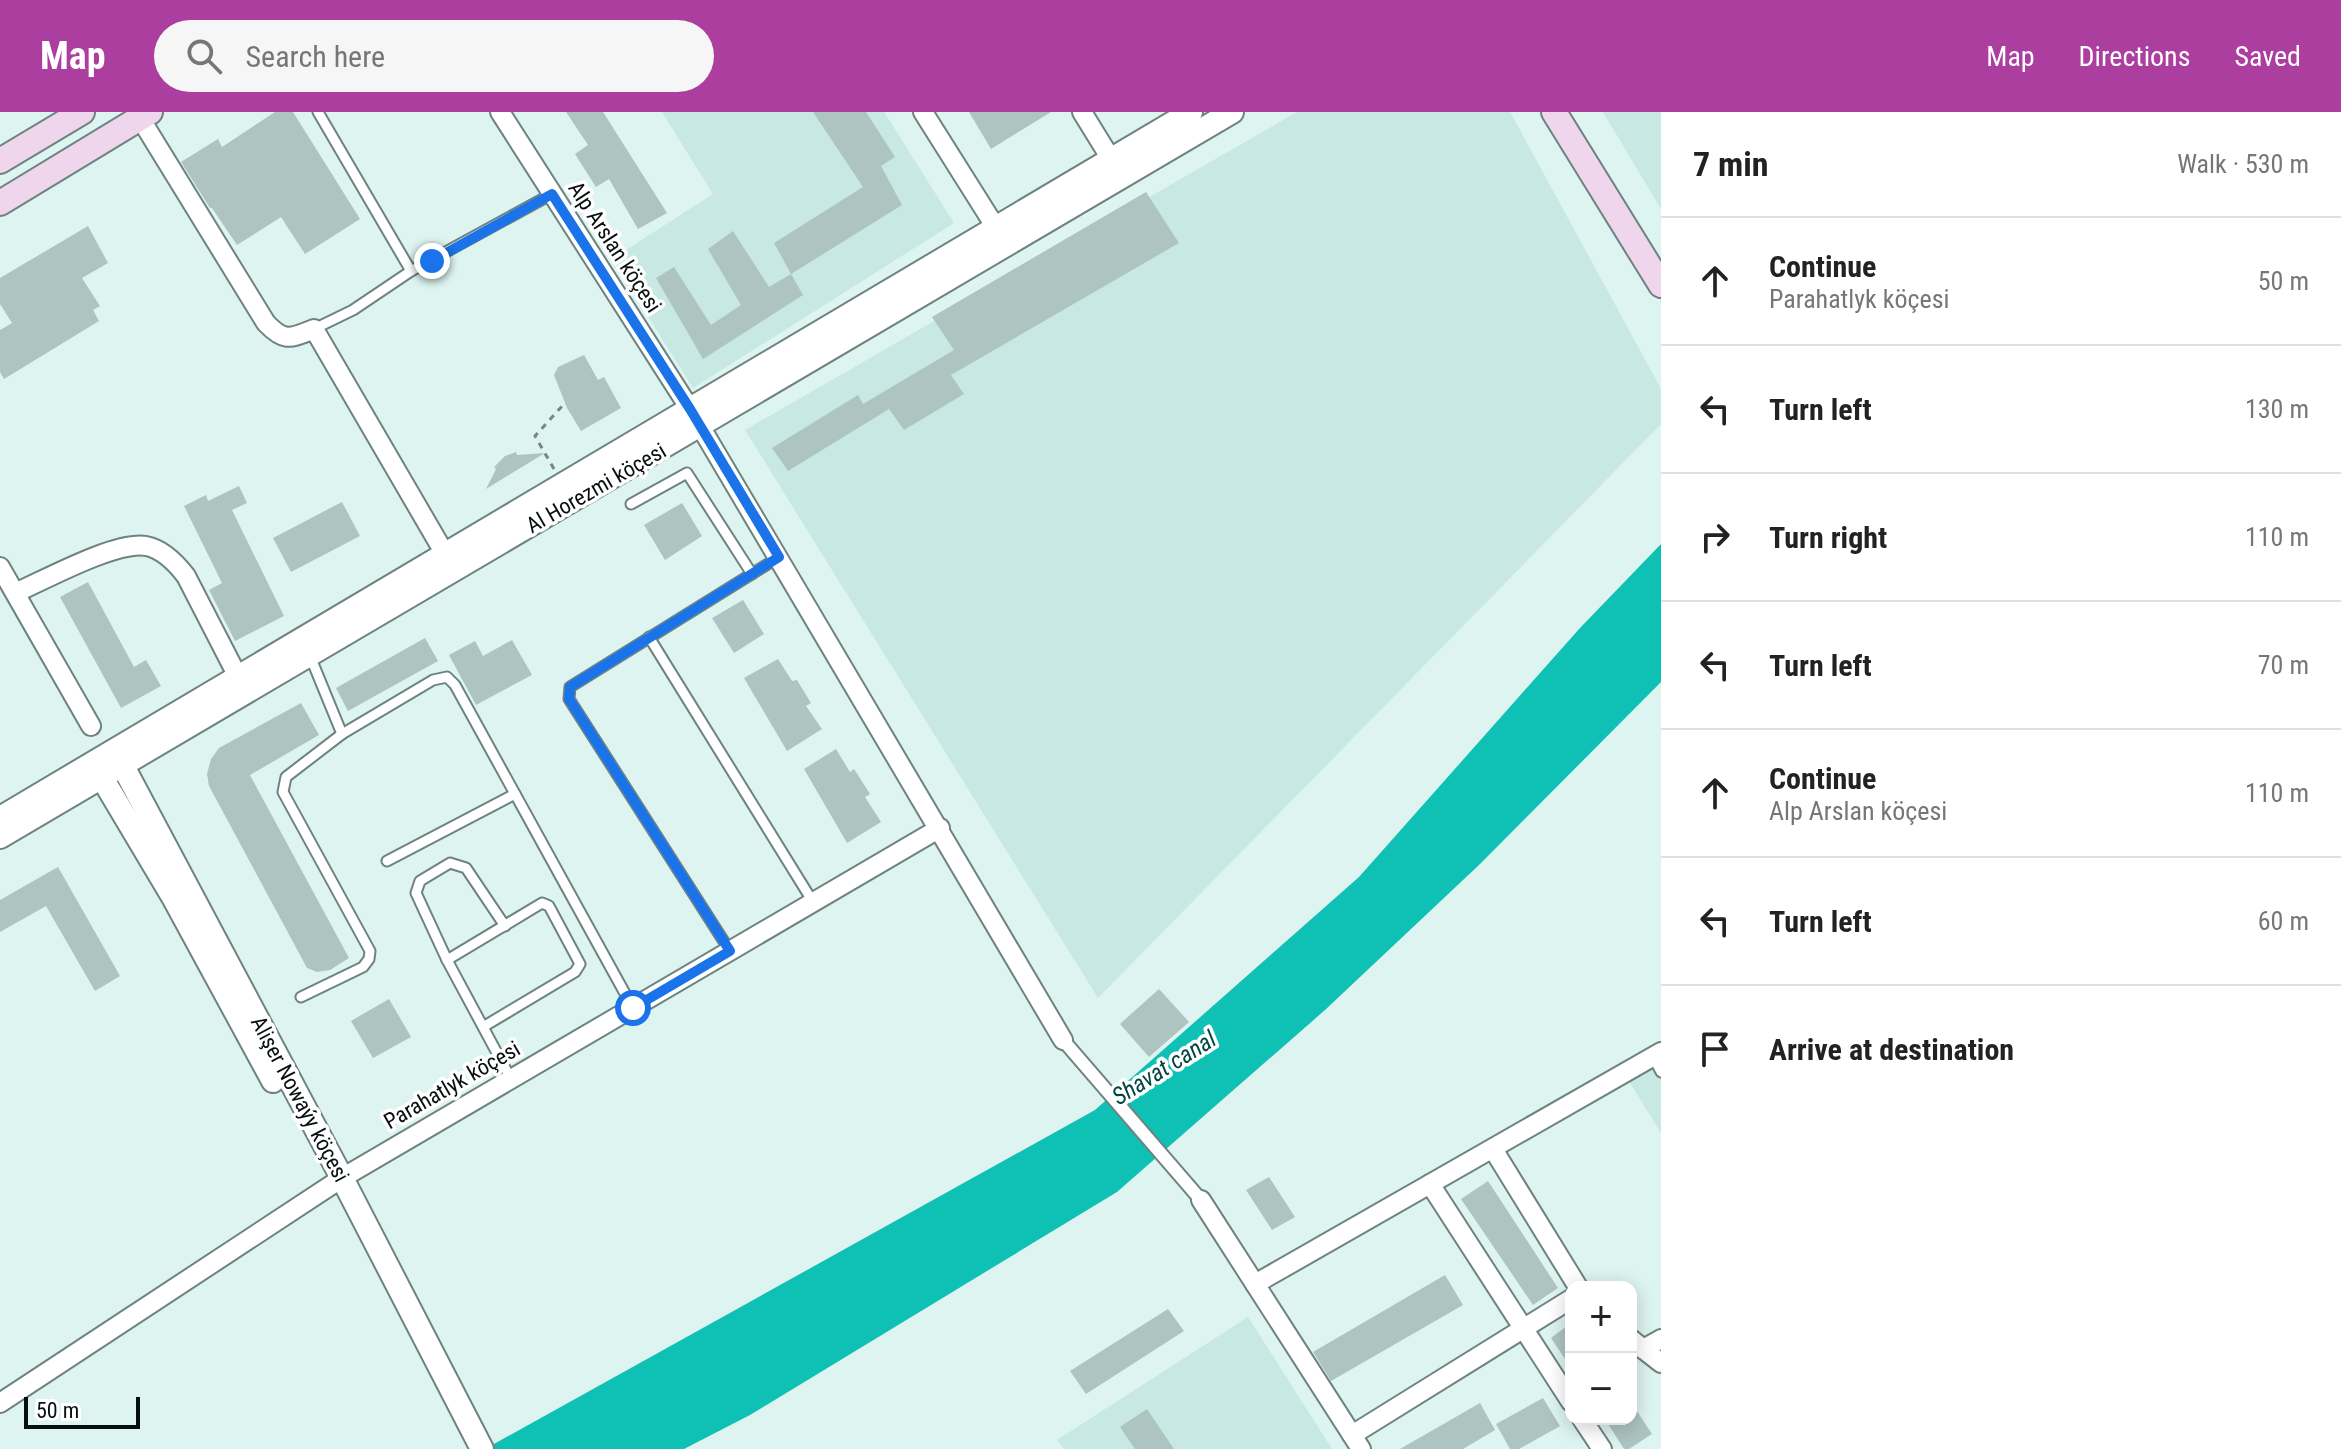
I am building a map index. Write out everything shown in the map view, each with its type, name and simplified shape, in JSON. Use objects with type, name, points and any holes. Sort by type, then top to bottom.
[{"type":"main road","points":[[0,161],[82,112]]},
{"type":"main road","points":[[1554,112],[1661,285]]},
{"type":"main road","points":[[0,203],[145,115]]},
{"type":"street","name":"Alp Arslan köçesi","points":[[500,112],[696,417],[1063,1040]]},
{"type":"street","points":[[923,112],[1001,236]]},
{"type":"street","points":[[1082,112],[1111,159]]},
{"type":"street","name":"Al Horezmi köçesi","points":[[1001,236],[1111,159],[1191,112]]},
{"type":"street","name":"Al Horezmi köçesi","points":[[0,837],[98,770],[310,656],[696,417],[1001,236],[1232,112]]},
{"type":"street","points":[[145,115],[266,323],[279,335],[289,338],[314,329],[445,554]]},
{"type":"street","name":"Al Horezmi köçesi","points":[[118,758],[238,677],[445,554],[696,417]]},
{"type":"street","points":[[15,593],[105,553],[133,546],[158,550],[186,576],[238,677]]},
{"type":"street","points":[[0,567],[91,726]]},
{"type":"street","name":"Alişer Nowaýy köçesi","points":[[118,758],[465,1434],[482,1449]]},
{"type":"street","name":"Al Horezmi köçesi","points":[[0,818],[98,770]]},
{"type":"street","name":"Alişer Nowaýy köçesi","points":[[98,770],[336,1181]]},
{"type":"street","name":"Parahatlyk köçesi","points":[[0,1403],[336,1181],[940,828]]},
{"type":"street","points":[[1063,1040],[1201,1200],[1356,1442],[1565,1303]]},
{"type":"street","points":[[1255,1284],[1493,1149],[1658,1061]]},
{"type":"street","points":[[1493,1149],[1574,1281]]},
{"type":"street","points":[[1430,1184],[1565,1393]]},
{"type":"street","points":[[1637,1344],[1661,1339]]},
{"type":"street","points":[[1637,1344],[1661,1363]]},
{"type":"street","points":[[1586,1425],[1602,1449]]},
{"type":"lane","points":[[318,112],[411,271]]},
{"type":"lane","points":[[314,329],[353,310],[411,271],[552,194]]},
{"type":"lane","points":[[631,504],[687,473],[752,574]]},
{"type":"lane","points":[[730,951],[569,699],[570,687],[779,557]]},
{"type":"lane","points":[[649,637],[813,902]]},
{"type":"lane","points":[[310,656],[342,734]]},
{"type":"lane","points":[[301,997],[363,967],[370,951],[283,792],[286,777],[342,734],[433,680],[447,677],[455,685],[633,1008]]},
{"type":"lane","points":[[387,861],[515,794]]},
{"type":"lane","points":[[505,926],[466,868],[450,863],[420,881],[416,893],[447,960],[511,1079]]},
{"type":"lane","points":[[447,960],[542,903],[549,906],[580,964],[575,972],[483,1027]]},
{"type":"path","points":[[555,469],[535,436],[564,404]]},
{"type":"shaded area","points":[[662,112],[884,112],[954,223],[693,388],[612,259],[713,194]]},
{"type":"shaded area","points":[[1297,112],[1510,112],[1661,389],[1661,424],[1098,998],[745,430]]},
{"type":"shaded area","points":[[1603,112],[1661,112],[1661,209]]},
{"type":"shaded area","points":[[1661,1058],[1661,1133],[1627,1078]]},
{"type":"shaded area","points":[[1248,1317],[1332,1449],[1064,1449],[1057,1440]]},
{"type":"water","name":"Shavat canal","points":[[1661,544],[1661,682],[1480,864],[1325,1010],[1117,1192],[750,1415],[684,1449],[485,1449],[1095,1110],[1359,877],[1580,628]]},
{"type":"building","points":[[275,112],[293,112],[360,219],[305,254],[281,217],[237,245],[181,162],[218,139],[222,147]]},
{"type":"building","points":[[566,112],[603,112],[667,213],[638,229],[609,179],[596,187],[575,154],[588,145]]},
{"type":"building","points":[[813,112],[866,112],[895,157],[881,166],[902,205],[791,274],[774,243],[863,187]]},
{"type":"building","points":[[969,112],[1051,112],[991,149]]},
{"type":"building","points":[[1146,192],[1179,243],[951,375],[964,394],[904,430],[889,409],[788,471],[772,448],[858,395],[863,404],[954,350],[932,317]]},
{"type":"building","points":[[88,226],[108,263],[82,278],[100,306],[93,310],[99,321],[4,379],[0,372],[0,330],[12,323],[0,304],[0,278]]},
{"type":"building","points":[[733,231],[769,287],[791,274],[803,295],[703,359],[656,278],[674,267],[711,325],[741,305],[708,249]]},
{"type":"building","points":[[584,355],[598,380],[604,377],[621,408],[581,431],[567,408],[554,375],[558,367]]},
{"type":"building","points":[[516,452],[517,455],[545,453],[486,489],[496,469],[494,467],[505,456]]},
{"type":"building","points":[[239,486],[247,503],[232,510],[284,616],[235,641],[209,590],[222,583],[184,506],[206,495],[208,501]]},
{"type":"building","points":[[342,502],[360,536],[291,572],[273,538]]},
{"type":"building","points":[[682,503],[702,536],[665,560],[644,525]]},
{"type":"building","points":[[88,582],[134,667],[146,660],[161,686],[121,708],[60,597]]},
{"type":"building","points":[[743,600],[764,634],[734,653],[712,618]]},
{"type":"building","points":[[425,638],[438,661],[348,711],[336,688]]},
{"type":"building","points":[[512,640],[532,675],[476,705],[449,655],[475,641],[483,656]]},
{"type":"building","points":[[778,659],[792,681],[797,680],[811,703],[806,706],[822,729],[787,751],[744,678]]},
{"type":"building","points":[[301,703],[319,735],[250,775],[349,958],[330,970],[317,972],[307,968],[209,786],[207,774],[211,759],[219,748]]},
{"type":"building","points":[[836,749],[850,772],[854,769],[870,794],[865,797],[881,822],[847,843],[804,769]]},
{"type":"building","points":[[58,867],[120,976],[95,991],[46,906],[0,932],[0,900]]},
{"type":"building","points":[[1159,989],[1189,1022],[1149,1057],[1120,1024]]},
{"type":"building","points":[[389,999],[411,1037],[373,1058],[351,1021]]},
{"type":"building","points":[[1269,1177],[1295,1217],[1272,1230],[1246,1190]]},
{"type":"building","points":[[1488,1181],[1558,1288],[1533,1305],[1461,1199]]},
{"type":"building","points":[[1445,1275],[1463,1305],[1331,1381],[1313,1352]]},
{"type":"building","points":[[1168,1309],[1184,1331],[1086,1394],[1070,1371]]},
{"type":"building","points":[[1565,1328],[1565,1359],[1551,1338]]},
{"type":"building","points":[[1543,1398],[1560,1426],[1519,1449],[1510,1449],[1496,1424]]},
{"type":"building","points":[[1480,1403],[1495,1430],[1463,1449],[1400,1449]]},
{"type":"building","points":[[1147,1409],[1174,1449],[1135,1449],[1120,1427]]},
{"type":"building","points":[[1637,1411],[1652,1434],[1624,1449],[1609,1425],[1637,1425]]},
{"type":"route","points":[[432,261],[552,194],[690,409],[779,557],[570,687],[569,699],[730,951],[633,1008]]}]
